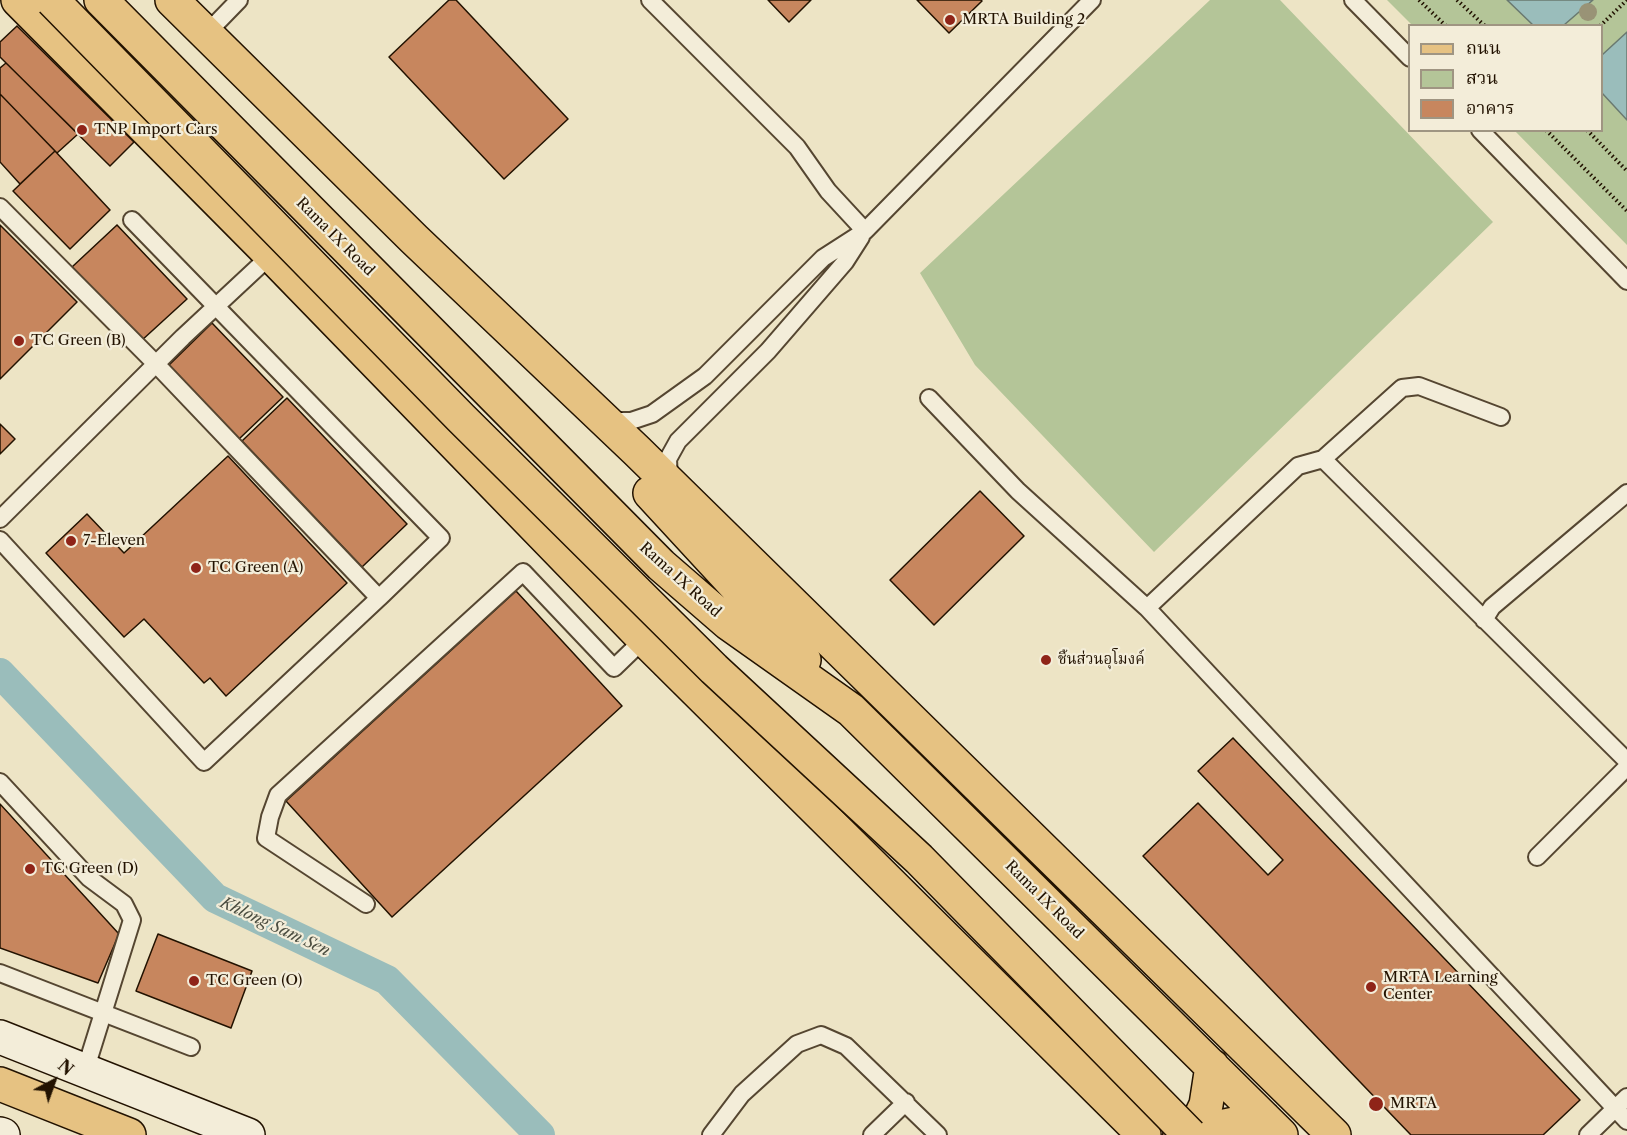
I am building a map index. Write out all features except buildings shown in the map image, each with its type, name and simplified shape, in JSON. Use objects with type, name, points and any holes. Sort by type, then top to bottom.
[{"type":"main road","points":[[18,0],[271,255],[645,639],[1136,1132]]},
{"type":"main road","points":[[52,0],[487,443],[714,669],[919,859],[1190,1135]]},
{"type":"main road","name":"Rama IX Road","points":[[100,0],[662,566],[728,623],[851,710],[1272,1126]]},
{"type":"main road","points":[[172,0],[414,239],[669,483],[1334,1135]]},
{"type":"main road","points":[[414,239],[851,710]]},
{"type":"main road","points":[[0,1037],[248,1135]]},
{"type":"main road","points":[[1180,1135],[1196,1126],[1206,1105],[1212,1066]]},
{"type":"main road","points":[[0,1084],[129,1135]]},
{"type":"main road","points":[[1207,1135],[1220,1127],[1272,1126]]},
{"type":"lane","points":[[206,34],[239,0]]},
{"type":"lane","points":[[650,0],[797,147],[828,191],[864,231]]},
{"type":"lane","points":[[606,422],[631,421],[652,414],[696,382],[823,258],[864,231],[1092,0]]},
{"type":"lane","points":[[1353,0],[1408,56]]},
{"type":"lane","points":[[1482,132],[1627,281]]},
{"type":"lane","points":[[0,207],[156,364],[379,598]]},
{"type":"lane","points":[[0,540],[204,762],[441,538],[132,220]]},
{"type":"lane","points":[[669,483],[668,459],[678,441],[768,351],[845,262],[864,231]]},
{"type":"lane","points":[[0,519],[156,364],[271,255]]},
{"type":"lane","points":[[1147,608],[1298,466],[1323,459],[1402,388],[1419,386],[1501,417]]},
{"type":"lane","points":[[929,398],[1018,491],[1147,608],[1623,1109],[1588,1135]]},
{"type":"lane","points":[[1323,459],[1627,761]]},
{"type":"lane","points":[[1485,620],[1492,607],[1624,500]]},
{"type":"lane","points":[[366,904],[266,838],[278,795],[523,572],[614,668],[645,639]]},
{"type":"lane","points":[[1537,857],[1627,767]]},
{"type":"lane","points":[[0,782],[89,878],[124,904],[132,920],[85,1071]]},
{"type":"lane","points":[[0,973],[191,1047]]},
{"type":"lane","points":[[711,1135],[742,1095],[797,1044],[821,1035],[846,1046],[938,1135]]},
{"type":"lane","points":[[872,1135],[906,1102]]},
{"type":"path","points":[[1419,0],[1444,24]]},
{"type":"path","points":[[1457,0],[1483,24]]},
{"type":"path","points":[[1602,24],[1627,0]]},
{"type":"path","points":[[1548,132],[1627,211]]},
{"type":"path","points":[[1589,132],[1627,171]]},
{"type":"green space","points":[[1210,0],[1280,0],[1493,222],[1154,552],[975,365],[920,273]]},
{"type":"green space","points":[[1387,0],[1627,0],[1627,245],[1516,132],[1603,132],[1603,24],[1411,24]]},
{"type":"water","points":[[1507,0],[1593,0],[1565,24],[1532,24]]},
{"type":"water","points":[[1627,32],[1627,120],[1603,94],[1603,54]]},
{"type":"waterway","name":"Khlong Sam Sen","points":[[0,673],[215,898],[387,980],[540,1135]]},
{"type":"place","name":"MRTA Building 2","points":[[950,20]]},
{"type":"place","name":"TNP Import Cars","points":[[82,130]]},
{"type":"place","name":"TC Green (B)","points":[[19,341]]},
{"type":"place","name":"7-Eleven","points":[[71,541]]},
{"type":"place","name":"TC Green (A)","points":[[196,568]]},
{"type":"place","name":"ชิ้นส่วนอุโมงค์","points":[[1046,660]]},
{"type":"place","name":"TC Green (D)","points":[[30,869]]},
{"type":"place","name":"TC Green (O)","points":[[194,981]]},
{"type":"place","name":"MRTA Learning Center","points":[[1371,987]]},
{"type":"place","name":"MRTA","points":[[1376,1104]]}]
